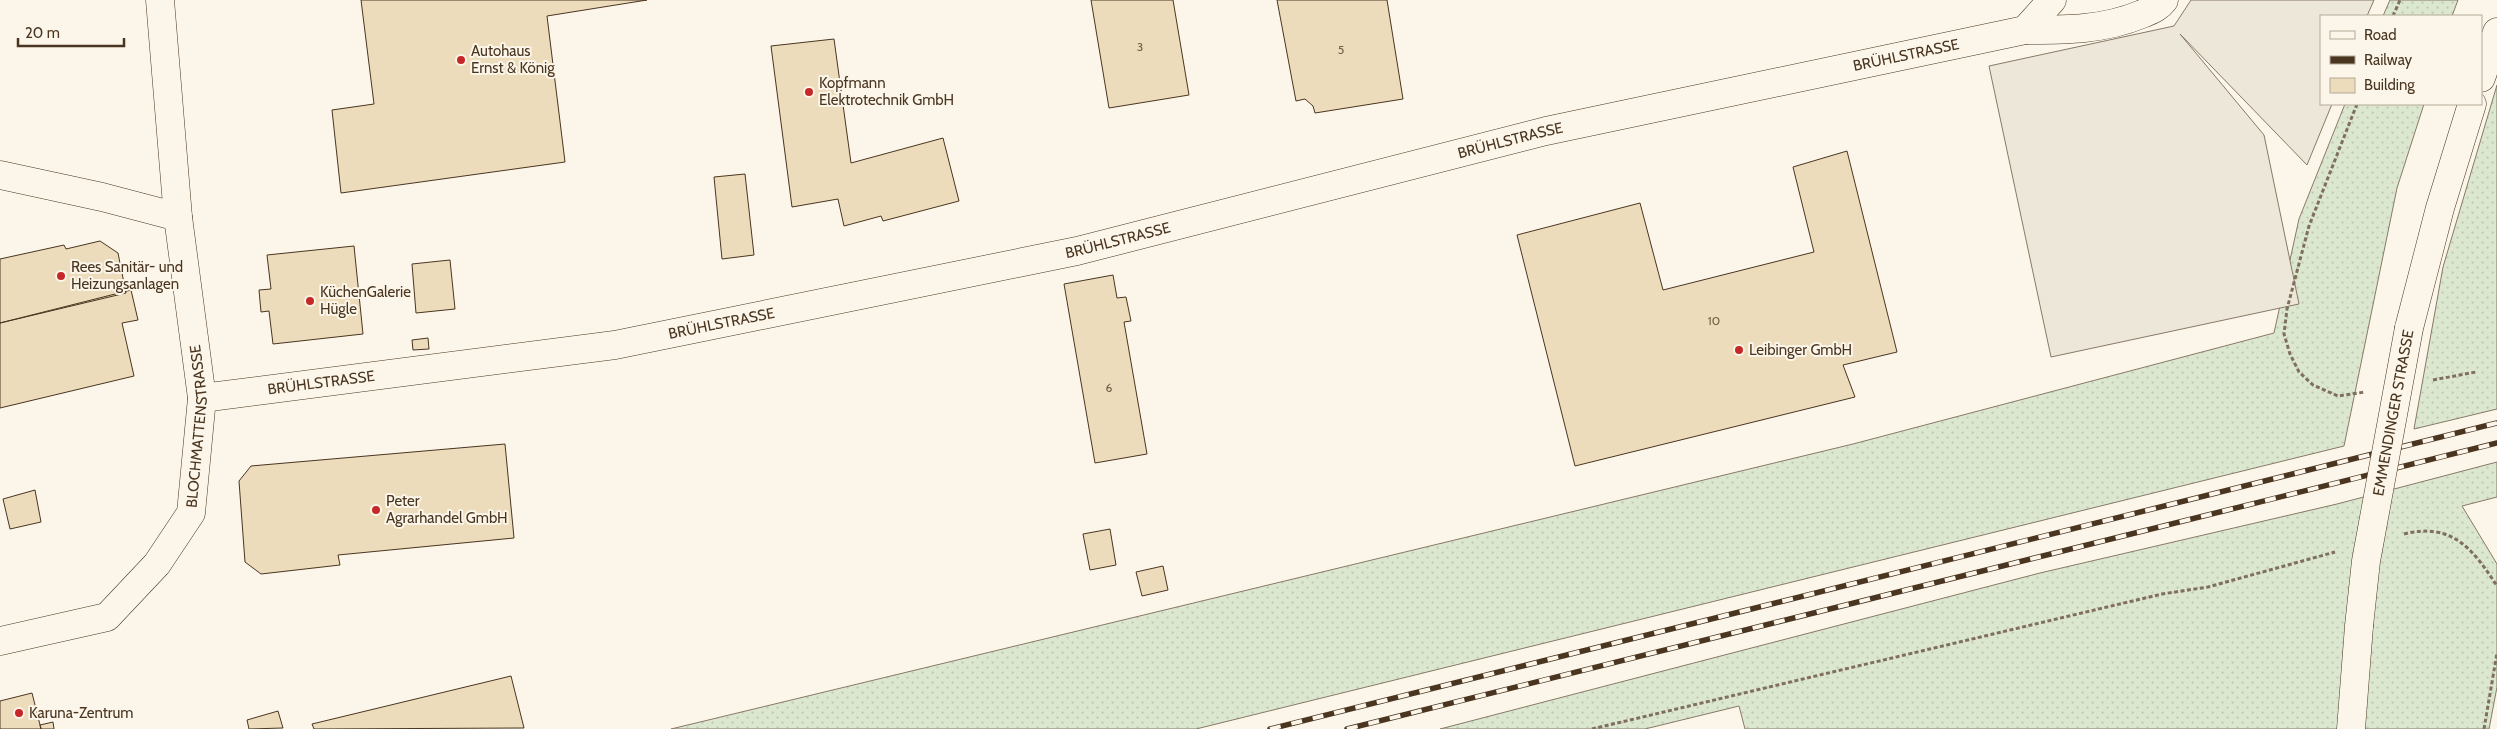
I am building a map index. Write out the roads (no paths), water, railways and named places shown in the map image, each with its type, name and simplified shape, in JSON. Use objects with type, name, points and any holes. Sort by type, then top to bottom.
[{"type":"street","name":"BLOCHMATTENSTRASSE","points":[[0,641],[107,617],[157,564],[191,513],[202,398],[178,217],[160,0]]},
{"type":"street","points":[[2025,30],[2052,0]]},
{"type":"street","name":"BRÜHLSTRASSE","points":[[202,398],[634,341],[1077,251],[1546,131],[2025,30],[2080,30],[2123,22],[2160,6],[2164,0]]},
{"type":"street","points":[[2482,75],[2497,32]]},
{"type":"street","name":"EMMENDINGER STRASSE","points":[[2351,729],[2358,626],[2366,561],[2409,328],[2440,208],[2472,105]]},
{"type":"street","points":[[0,175],[102,197],[178,217]]},
{"type":"railway","points":[[1270,729],[2497,423]]},
{"type":"railway","points":[[1347,729],[2497,443]]},
{"type":"place","name":"Autohaus Ernst & König","points":[[461,60]]},
{"type":"place","name":"Kopfmann Elektrotechnik GmbH","points":[[809,92]]},
{"type":"place","name":"Rees Sanitär- und Heizungsanlagen","points":[[61,276]]},
{"type":"place","name":"KüchenGalerie Hügle","points":[[310,301]]},
{"type":"place","name":"Leibinger GmbH","points":[[1739,350]]},
{"type":"place","name":"Peter Agrarhandel GmbH","points":[[376,510]]},
{"type":"place","name":"Karuna-Zentrum","points":[[19,713]]}]
